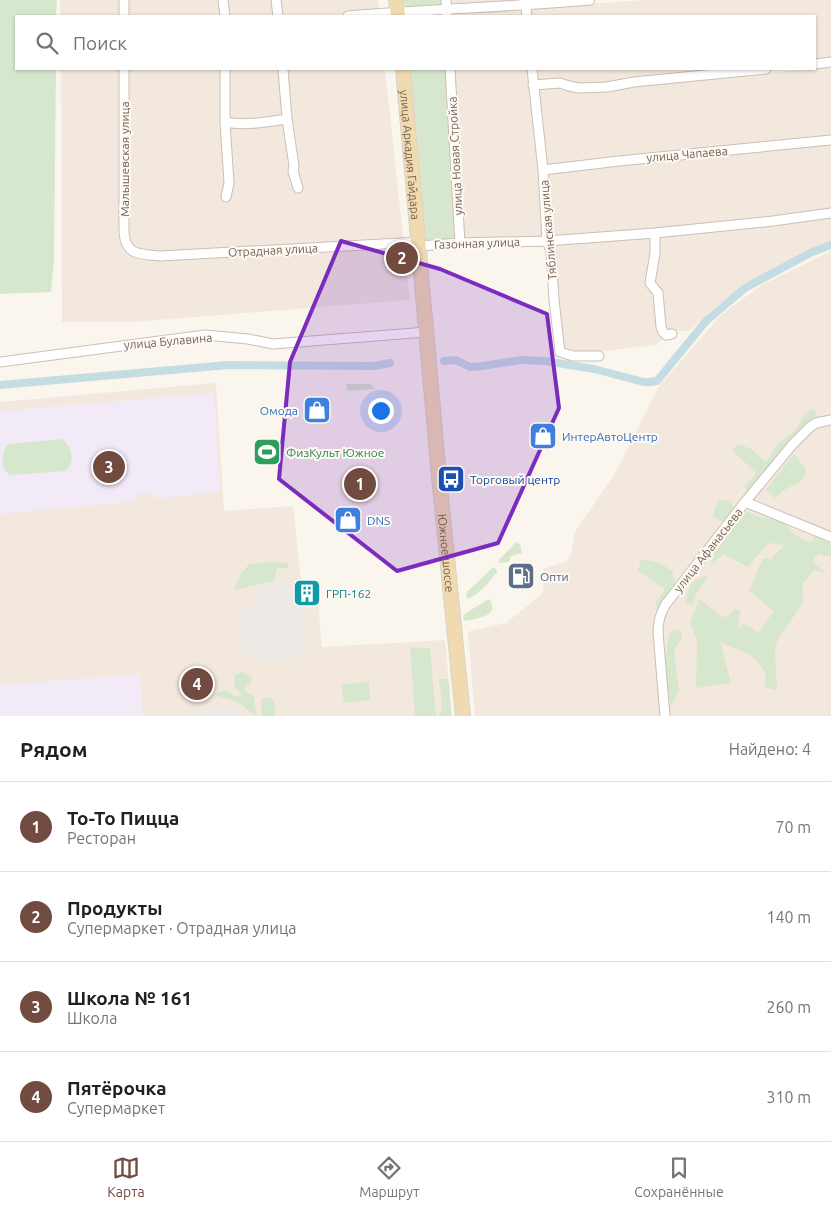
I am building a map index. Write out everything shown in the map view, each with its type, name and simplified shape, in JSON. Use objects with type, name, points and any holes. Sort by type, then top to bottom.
[{"type":"main road","name":"улица Аркадия Гайдара","points":[[403,70],[432,390]]},
{"type":"main road","name":"Южное шоссе","points":[[432,390],[462,716]]},
{"type":"street","points":[[124,0],[124,15]]},
{"type":"street","points":[[223,0],[225,15]]},
{"type":"street","points":[[276,0],[278,15]]},
{"type":"street","points":[[355,15],[398,9],[447,9],[590,0]]},
{"type":"street","points":[[816,64],[831,62]]},
{"type":"street","name":"Малышевская улица","points":[[124,70],[124,233],[128,248]]},
{"type":"street","points":[[225,70],[224,122],[229,184],[226,197]]},
{"type":"street","points":[[283,70],[293,171],[298,188]]},
{"type":"street","name":"улица Новая Стройка","points":[[450,70],[460,243]]},
{"type":"street","name":"Тяблинская улица","points":[[532,70],[560,352],[573,356],[599,356]]},
{"type":"street","points":[[533,85],[560,83],[579,88],[607,87],[634,82],[756,70]]},
{"type":"street","points":[[224,122],[271,122],[287,119]]},
{"type":"street","name":"улица Чапаева","points":[[543,170],[831,140]]},
{"type":"street","name":"Газонная улица","points":[[419,244],[548,241],[655,233],[831,213]]},
{"type":"street","points":[[655,233],[655,253],[650,284],[658,293],[663,332],[666,335],[672,334]]},
{"type":"street","name":"Отрадная улица","points":[[128,248],[137,253],[160,256],[419,244]]},
{"type":"street","name":"улица Булавина","points":[[0,362],[205,335],[248,339],[273,344],[427,332]]},
{"type":"street","name":"улица Афанасьева","points":[[665,716],[658,632],[660,614],[745,502],[793,444],[816,422],[831,420]]},
{"type":"street","points":[[745,502],[831,538]]},
{"type":"highlighted area","points":[[341,241],[440,269],[547,314],[559,408],[498,543],[397,571],[279,479],[290,362]]},
{"type":"shaded area","points":[[60,0],[378,0],[380,15],[60,15]]},
{"type":"shaded area","points":[[449,0],[520,0],[453,6]]},
{"type":"shaded area","points":[[645,0],[831,0],[831,59],[816,60],[816,15],[530,15],[535,8]]},
{"type":"shaded area","points":[[521,10],[524,12],[524,15],[450,15],[451,13]]},
{"type":"shaded area","points":[[831,67],[831,136],[551,166],[546,165],[538,92],[540,88],[555,86],[603,91],[816,70]]},
{"type":"shaded area","points":[[61,70],[385,70],[410,300],[131,322],[62,322]]},
{"type":"shaded area","points":[[453,70],[529,70],[543,235],[541,238],[466,239],[462,234]]},
{"type":"shaded area","points":[[535,70],[720,70],[584,86],[539,81],[536,77]]},
{"type":"shaded area","points":[[831,145],[831,212],[556,237],[550,233],[546,175],[549,172]]},
{"type":"shaded area","points":[[831,217],[831,245],[793,261],[748,284],[716,306],[689,331],[666,331],[654,277],[659,237]]},
{"type":"shaded area","points":[[653,237],[655,293],[662,340],[656,345],[574,354],[563,349],[553,245]]},
{"type":"shaded area","points":[[831,251],[831,716],[475,716],[468,634],[470,631],[506,623],[543,593],[543,569],[568,561],[575,532],[616,472],[659,386],[722,314],[762,285]]},
{"type":"shaded area","points":[[216,383],[224,511],[293,506],[301,581],[317,590],[322,647],[445,640],[452,716],[0,716],[0,402]]},
{"type":"shaded area","points":[[214,393],[220,492],[156,499],[155,494],[137,494],[138,501],[0,514],[0,411]]},
{"type":"shaded area","points":[[291,583],[293,604],[301,604],[305,608],[307,655],[262,662],[242,649],[238,609],[256,607],[254,587]]},
{"type":"shaded area","points":[[140,674],[143,716],[0,716],[0,685]]},
{"type":"shaded area","points":[[234,706],[243,716],[197,716],[196,709]]},
{"type":"green space","points":[[0,0],[57,0],[56,15],[15,15],[15,70],[56,70],[54,261],[51,292],[0,294]]},
{"type":"green space","points":[[403,0],[444,0],[442,5],[409,8]]},
{"type":"green space","points":[[411,70],[448,70],[456,241],[426,241]]},
{"type":"green space","points":[[346,384],[371,384],[375,389],[348,391]]},
{"type":"green space","points":[[814,409],[818,417],[804,430],[749,493],[744,487],[756,473],[732,450],[738,444],[751,449],[766,462],[778,444],[795,431],[805,414]]},
{"type":"green space","points":[[62,439],[69,446],[72,454],[71,463],[66,471],[11,475],[7,473],[2,461],[4,451],[9,444]]},
{"type":"green space","points":[[794,454],[806,469],[804,477],[800,482],[784,490],[775,498],[766,490]]},
{"type":"green space","points":[[718,500],[731,501],[733,509],[723,523],[713,516]]},
{"type":"green space","points":[[745,511],[757,516],[783,521],[794,534],[811,543],[816,533],[831,544],[831,557],[820,554],[814,558],[815,564],[825,572],[814,570],[802,584],[803,603],[777,641],[775,650],[777,690],[765,687],[766,673],[751,655],[720,642],[731,683],[696,688],[697,640],[690,622],[699,599],[725,618],[735,609],[740,610],[738,630],[743,623],[758,633],[774,611],[749,591],[763,558],[771,559],[784,545],[768,543],[748,567],[723,554],[711,566],[714,553]]},
{"type":"green space","points":[[516,542],[520,544],[522,553],[511,556],[509,562],[499,563],[499,560]]},
{"type":"green space","points":[[641,559],[660,563],[672,571],[676,587],[658,610],[655,603],[665,589],[638,571]]},
{"type":"green space","points":[[288,563],[288,568],[277,568],[274,581],[234,590],[241,574],[249,564]]},
{"type":"green space","points":[[493,567],[497,572],[481,591],[468,599],[466,596],[467,592]]},
{"type":"green space","points":[[705,575],[708,578],[696,594],[693,606],[685,602],[690,585]]},
{"type":"green space","points":[[489,599],[492,605],[490,613],[481,618],[465,621],[463,618],[464,614]]},
{"type":"green space","points":[[674,629],[682,632],[682,638],[674,649],[679,691],[671,706],[664,674],[668,636]]},
{"type":"green space","points":[[410,647],[430,648],[436,716],[415,716]]},
{"type":"green space","points":[[243,672],[252,677],[251,684],[246,686],[245,691],[254,697],[255,716],[239,703],[215,695],[226,690],[234,696],[242,695],[234,687],[235,675]]},
{"type":"green space","points":[[439,679],[447,679],[449,683],[451,716],[439,716],[442,707]]},
{"type":"green space","points":[[369,682],[370,700],[344,703],[341,684]]},
{"type":"green space","points":[[271,697],[275,704],[275,716],[262,716],[261,699]]},
{"type":"waterway","points":[[444,361],[456,360],[470,367],[522,360],[545,361],[594,369],[644,382],[657,381],[706,321],[745,288],[810,253],[831,245]]},
{"type":"waterway","points":[[0,385],[228,365],[374,366],[390,363]]},
{"type":"place","name":"Продукты","points":[[402,258]]},
{"type":"place","name":"Омода","points":[[317,410]]},
{"type":"place","name":"ИнтерАвтоЦентр","points":[[543,436]]},
{"type":"place","name":"ФизКульт Южное","points":[[267,452]]},
{"type":"place","name":"Школа № 161","points":[[109,467]]},
{"type":"place","name":"Торговый центр","points":[[451,479]]},
{"type":"place","name":"То-То Пицца","points":[[360,484]]},
{"type":"place","name":"DNS","points":[[348,520]]},
{"type":"place","name":"Опти","points":[[521,576]]},
{"type":"place","name":"ГРП-162","points":[[307,593]]},
{"type":"place","name":"Пятёрочка","points":[[197,684]]}]
